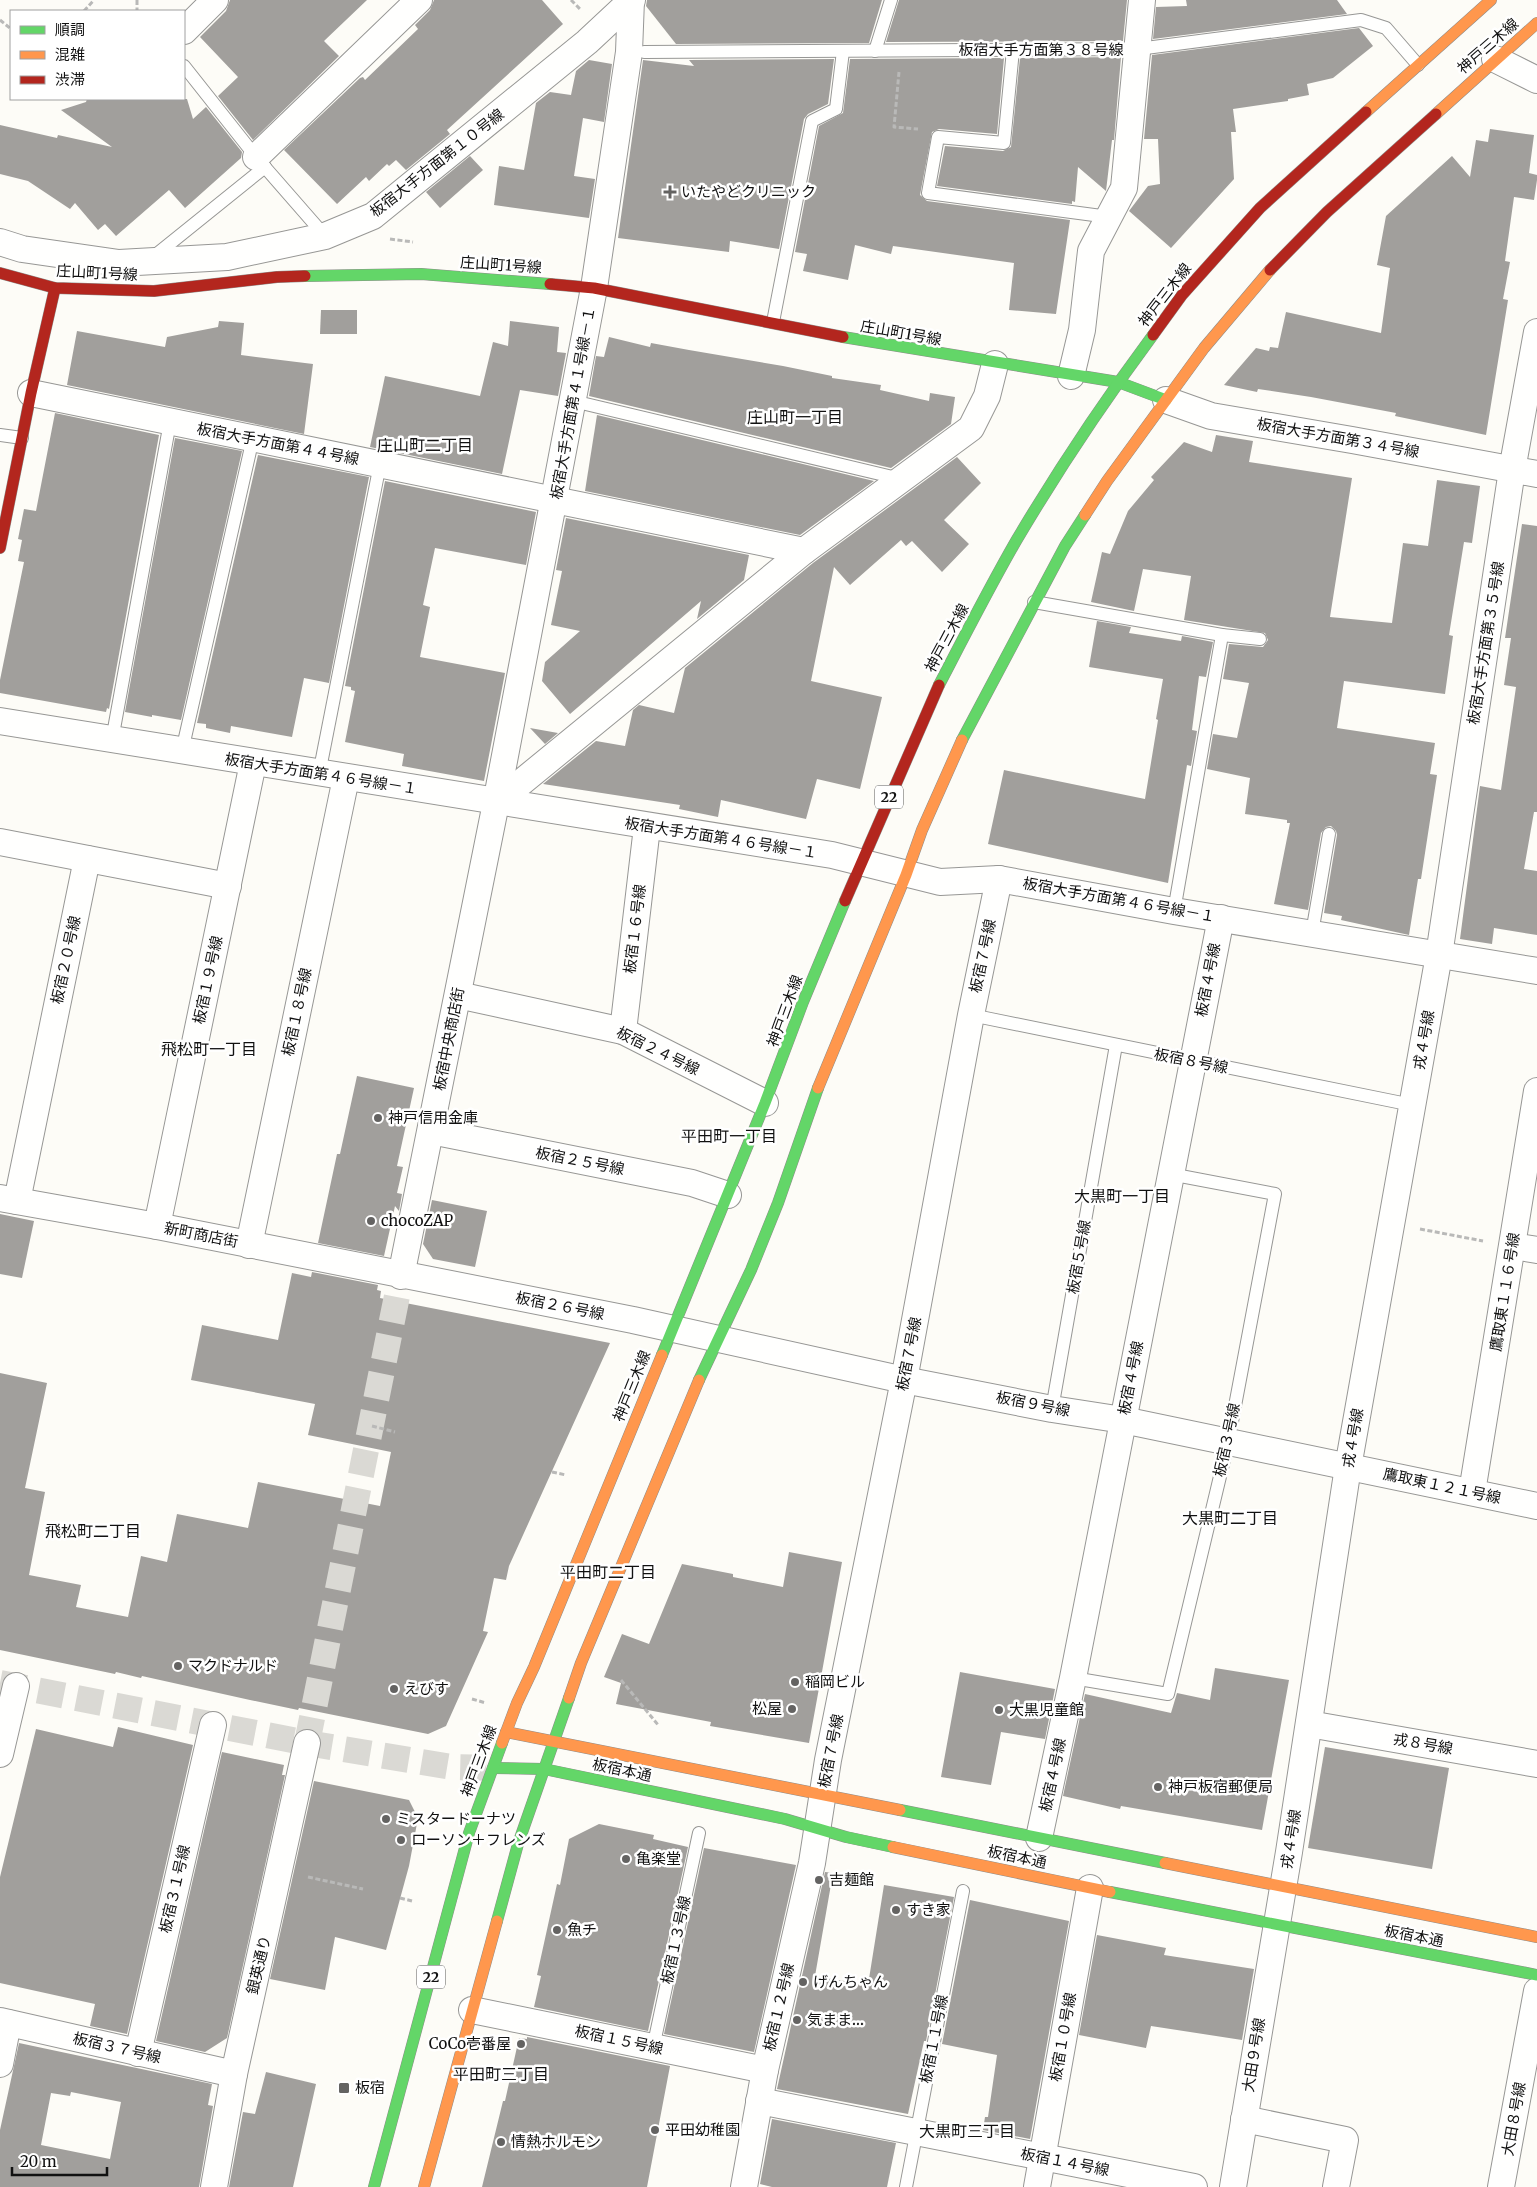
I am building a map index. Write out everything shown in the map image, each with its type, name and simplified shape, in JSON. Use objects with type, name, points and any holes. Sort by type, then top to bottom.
[{"type":"main road","name":"神戸三木線","points":[[374,2187],[469,1833],[506,1732],[728,1195],[803,1002],[860,863],[934,694],[978,610],[1049,486],[1118,382],[1182,294],[1260,208],[1491,0]]},
{"type":"main road","name":"神戸三木線","points":[[424,2187],[518,1844],[581,1663],[698,1381],[754,1262],[778,1203],[825,1070],[906,875],[922,830],[967,730],[1065,546],[1106,480],[1209,341],[1276,264],[1378,164],[1537,23]]},
{"type":"main road","name":"庄山町1号線","points":[[0,273],[55,288],[154,291],[277,278],[421,274],[594,288],[773,322],[868,343],[1118,382],[1166,400]]},
{"type":"main road","points":[[0,548],[3,521],[55,288]]},
{"type":"main road","name":"板宿本通","points":[[506,1732],[1537,1937]]},
{"type":"main road","name":"板宿本通","points":[[493,1768],[544,1769],[785,1819],[846,1837],[1090,1888],[1537,1975]]},
{"type":"street","points":[[185,30],[215,0]]},
{"type":"street","points":[[260,162],[419,0]]},
{"type":"street","name":"板宿大手方面第１０号線","points":[[0,242],[22,249],[119,263],[227,257],[325,236],[373,216],[588,42],[632,0]]},
{"type":"street","name":"板宿大手方面第４１号線－１","points":[[496,803],[594,288],[629,52],[632,0]]},
{"type":"street","points":[[1071,376],[1082,330],[1091,251],[1124,188],[1142,0]]},
{"type":"street","points":[[1495,60],[1537,80]]},
{"type":"street","name":"板宿大手方面第３５号線","points":[[1439,955],[1525,472],[1537,332]]},
{"type":"street","points":[[496,803],[804,551],[971,428],[987,396],[995,364]]},
{"type":"street","name":"板宿大手方面第４４号線","points":[[31,393],[804,551]]},
{"type":"street","name":"板宿大手方面第３４号線","points":[[1166,400],[1211,416],[1525,472]]},
{"type":"street","name":"板宿大手方面第４６号線－１","points":[[0,721],[496,803],[832,855],[940,882],[999,879],[1174,911],[1537,971]]},
{"type":"street","name":"板宿１９号線","points":[[157,1226],[253,763]]},
{"type":"street","name":"板宿１８号線","points":[[249,1245],[346,778]]},
{"type":"street","name":"板宿中央商店街","points":[[402,1276],[496,803]]},
{"type":"street","name":"板宿１６号線","points":[[623,1032],[647,827]]},
{"type":"street","points":[[0,842],[228,886]]},
{"type":"street","name":"板宿２０号線","points":[[8,1199],[87,859]]},
{"type":"street","name":"板宿７号線","points":[[817,1828],[904,1380],[971,1015],[999,879]]},
{"type":"street","name":"板宿４号線","points":[[1039,1838],[1073,1678],[1220,918]]},
{"type":"street","name":"戎４号線","points":[[1276,1923],[1284,1886],[1348,1466],[1439,955]]},
{"type":"street","name":"板宿２４号線","points":[[458,995],[623,1032],[765,1103]]},
{"type":"street","name":"鷹取東１１６号線","points":[[1472,1492],[1525,1248],[1537,1091]]},
{"type":"street","name":"板宿２５号線","points":[[431,1131],[692,1184],[728,1195]]},
{"type":"street","name":"新町商店街","points":[[8,1199],[157,1226],[402,1276]]},
{"type":"street","name":"板宿２６号線","points":[[402,1276],[718,1338]]},
{"type":"street","name":"板宿９号線","points":[[718,1338],[904,1380],[1052,1409],[1123,1420],[1228,1443],[1348,1466]]},
{"type":"street","name":"鷹取東１２１号線","points":[[1348,1466],[1537,1506]]},
{"type":"street","points":[[0,1754],[16,1686]]},
{"type":"street","name":"板宿３１号線","points":[[138,2052],[213,1724]]},
{"type":"street","name":"戎８号線","points":[[1308,1724],[1537,1764]]},
{"type":"street","name":"銀英通り","points":[[214,2187],[234,2074],[308,1743]]},
{"type":"street","name":"板宿１２号線","points":[[744,2187],[765,2070],[812,1863],[817,1828]]},
{"type":"street","name":"板宿１０号線","points":[[1037,2187],[1090,1888]]},
{"type":"street","name":"大田９号線","points":[[1233,2187],[1276,1923]]},
{"type":"street","name":"大田８号線","points":[[1502,2187],[1537,1992]]},
{"type":"street","name":"板宿１５号線","points":[[472,2010],[765,2070]]},
{"type":"street","points":[[0,2064],[4,2022]]},
{"type":"street","name":"板宿３７号線","points":[[4,2022],[234,2074]]},
{"type":"street","name":"板宿１４号線","points":[[759,2101],[1194,2187]]},
{"type":"street","points":[[1244,2119],[1346,2140],[1336,2187]]},
{"type":"lane","points":[[875,51],[891,0]]},
{"type":"lane","name":"板宿大手方面第３８号線","points":[[644,52],[1138,50],[1361,20],[1386,28],[1418,65]]},
{"type":"lane","points":[[1013,50],[1004,143],[938,137],[928,193],[1109,217]]},
{"type":"lane","points":[[773,322],[812,121],[836,109],[843,51]]},
{"type":"lane","points":[[185,67],[260,162],[325,236]]},
{"type":"lane","points":[[147,262],[260,162]]},
{"type":"lane","points":[[573,401],[902,479]]},
{"type":"lane","points":[[112,740],[170,422]]},
{"type":"lane","points":[[0,435],[22,438]]},
{"type":"lane","points":[[182,751],[253,438]]},
{"type":"lane","points":[[319,774],[380,464]]},
{"type":"lane","points":[[1034,602],[1222,635],[1260,639]]},
{"type":"lane","points":[[1174,911],[1222,635]]},
{"type":"lane","points":[[1312,933],[1329,834]]},
{"type":"lane","name":"板宿８号線","points":[[971,1015],[1412,1106]]},
{"type":"lane","name":"板宿５号線","points":[[1052,1409],[1116,1045]]},
{"type":"lane","name":"板宿３号線","points":[[1073,1678],[1168,1694],[1228,1443],[1275,1194],[1170,1174]]},
{"type":"lane","name":"板宿１３号線","points":[[653,2048],[699,1833]]},
{"type":"lane","name":"板宿１１号線","points":[[906,2187],[963,1891]]},
{"type":"path","points":[[85,10],[94,0]]},
{"type":"path","points":[[571,0],[575,3]]},
{"type":"path","points":[[0,20],[10,28]]},
{"type":"path","points":[[901,51],[894,127],[931,130],[938,137]]},
{"type":"path","points":[[1391,1224],[1525,1248]]},
{"type":"path","points":[[372,1426],[395,1432]]},
{"type":"path","points":[[552,1472],[566,1475]]},
{"type":"path","points":[[621,1680],[659,1726]]},
{"type":"path","points":[[472,1699],[490,1704]]},
{"type":"path","points":[[280,1870],[364,1889]]},
{"type":"path","points":[[400,1898],[412,1901]]},
{"type":"building","points":[[230,0],[367,0],[324,41],[339,56],[253,140],[218,96],[238,77],[200,37],[226,11]]},
{"type":"building","points":[[434,0],[542,0],[563,24],[447,130],[450,134],[406,170],[396,160],[389,166],[387,164],[369,181],[366,177],[337,204],[284,150],[360,78],[363,77],[365,80],[418,29],[415,25],[430,10]]},
{"type":"building","points":[[647,0],[882,0],[869,43],[676,44],[646,6]]},
{"type":"building","points":[[899,0],[1127,0],[1123,41],[886,42]]},
{"type":"building","points":[[1186,0],[1337,0],[1347,14],[1153,39],[1156,7],[1187,6]]},
{"type":"building","points":[[1359,28],[1373,46],[1333,78],[1307,84],[1309,95],[1288,99],[1288,101],[1233,109],[1236,132],[1231,132],[1234,179],[1171,248],[1129,211],[1148,186],[1160,184],[1158,139],[1144,139],[1152,55]]},
{"type":"building","points":[[1121,57],[1114,140],[1112,140],[1106,191],[1078,167],[1075,202],[1072,201],[1072,204],[937,186],[945,146],[1003,151],[1011,147],[1020,58]]},
{"type":"building","points":[[1004,58],[997,134],[939,129],[932,132],[920,195],[927,201],[1070,220],[1056,314],[1009,310],[1014,263],[893,246],[891,254],[855,245],[848,280],[803,271],[807,254],[795,252],[819,126],[843,113],[850,59]]},
{"type":"building","points":[[834,59],[828,104],[808,114],[804,119],[779,249],[730,241],[729,252],[618,238],[643,60],[694,66],[689,60]]},
{"type":"building","points":[[589,60],[612,64],[604,122],[583,118],[574,176],[595,179],[589,218],[494,205],[499,166],[524,170],[536,103],[550,92],[571,95],[576,71]]},
{"type":"building","points":[[187,99],[193,119],[206,107],[242,152],[241,158],[185,208],[169,190],[116,236],[105,224],[98,230],[75,203],[70,209],[28,181],[0,174],[0,125],[57,138],[58,135],[112,147],[61,110],[86,102],[87,100]]},
{"type":"building","points":[[1490,129],[1534,135],[1529,173],[1537,175],[1537,180],[1534,200],[1514,197],[1505,261],[1510,262],[1503,299],[1508,300],[1486,435],[1395,416],[1396,413],[1311,397],[1258,389],[1257,392],[1224,385],[1256,348],[1269,351],[1270,347],[1278,348],[1286,312],[1381,333],[1390,268],[1377,265],[1386,216],[1452,156],[1470,177],[1476,140],[1488,142]]},
{"type":"building","points":[[470,156],[483,170],[440,208],[426,192]]},
{"type":"building","points":[[321,310],[357,310],[357,334],[320,334]]},
{"type":"building","points":[[219,321],[244,323],[241,355],[313,364],[304,434],[67,385],[77,331],[165,347],[167,337],[218,327]]},
{"type":"building","points":[[510,321],[559,327],[557,352],[566,353],[558,396],[520,390],[502,474],[370,447],[385,376],[480,396],[493,342],[508,346]]},
{"type":"building","points":[[609,337],[650,347],[651,343],[783,366],[832,376],[832,378],[881,385],[880,390],[929,401],[930,393],[955,397],[951,424],[891,468],[589,396],[596,356],[604,357]]},
{"type":"building","points":[[55,413],[159,435],[109,709],[107,708],[106,712],[0,693],[0,680],[24,562],[18,561],[22,540],[18,539],[24,509],[36,511]]},
{"type":"building","points":[[597,415],[874,481],[800,535],[585,491]]},
{"type":"building","points":[[1216,435],[1253,441],[1249,462],[1352,478],[1330,617],[1392,623],[1403,543],[1428,546],[1437,480],[1480,486],[1472,543],[1464,542],[1449,635],[1453,636],[1445,694],[1344,681],[1337,728],[1435,743],[1430,774],[1437,775],[1421,879],[1418,879],[1409,935],[1341,920],[1342,916],[1324,913],[1337,835],[1331,826],[1326,827],[1321,833],[1308,910],[1274,904],[1290,823],[1287,823],[1287,820],[1245,814],[1250,778],[1207,769],[1213,734],[1237,738],[1249,683],[1223,679],[1229,644],[1263,647],[1268,640],[1265,633],[1184,620],[1191,576],[1143,569],[1134,611],[1091,602],[1102,552],[1110,554],[1128,511],[1154,480],[1151,477],[1184,442],[1212,452]]},
{"type":"building","points":[[175,438],[242,451],[181,720],[125,712]]},
{"type":"building","points":[[258,455],[369,477],[329,683],[304,678],[292,737],[231,726],[230,733],[206,728],[206,724],[197,723]]},
{"type":"building","points":[[957,457],[981,483],[944,520],[969,544],[942,572],[912,541],[906,546],[901,540],[850,585],[834,567],[811,681],[882,697],[860,789],[817,779],[806,819],[721,800],[718,817],[679,809],[680,805],[543,784],[596,741],[625,746],[633,710],[639,705],[674,713],[685,668],[813,563]]},
{"type":"building","points":[[385,481],[536,512],[526,565],[435,548],[423,605],[430,607],[420,657],[505,673],[484,781],[402,766],[404,754],[345,742],[355,691],[351,690],[351,687],[345,686]]},
{"type":"building","points":[[566,518],[749,555],[744,580],[697,619],[701,601],[570,714],[542,681],[545,662],[580,631],[551,625],[562,571],[556,570]]},
{"type":"building","points":[[1522,524],[1537,526],[1537,812],[1534,812],[1524,869],[1537,871],[1537,935],[1494,928],[1492,944],[1460,939],[1480,786],[1501,790],[1516,687],[1504,685],[1511,638],[1505,638]]},
{"type":"building","points":[[1097,621],[1131,627],[1129,633],[1181,641],[1182,636],[1213,642],[1206,677],[1199,676],[1192,730],[1197,731],[1191,766],[1187,765],[1168,883],[988,844],[1004,770],[1145,799],[1163,679],[1089,667]]},
{"type":"building","points":[[530,728],[558,733],[545,744]]},
{"type":"building","points":[[357,1076],[414,1088],[397,1166],[403,1167],[397,1193],[402,1194],[399,1211],[395,1206],[384,1256],[318,1243],[337,1154],[340,1154]]},
{"type":"building","points":[[432,1200],[487,1211],[475,1267],[433,1259],[423,1244]]},
{"type":"building","points":[[0,1214],[34,1221],[22,1278],[0,1274]]},
{"type":"building","points":[[312,1272],[378,1285],[377,1290],[381,1291],[380,1298],[610,1343],[509,1566],[506,1580],[494,1578],[483,1631],[488,1632],[446,1726],[428,1734],[299,1708],[298,1710],[142,1676],[141,1678],[116,1672],[115,1674],[0,1650],[0,1373],[47,1383],[25,1488],[45,1492],[29,1575],[81,1585],[76,1607],[128,1617],[141,1556],[167,1562],[177,1514],[248,1528],[258,1482],[380,1506],[391,1452],[308,1435],[315,1404],[191,1380],[202,1325],[278,1340],[292,1273],[311,1277]]},
{"type":"building","points":[[789,1552],[842,1562],[809,1743],[710,1726],[711,1722],[616,1704],[621,1683],[604,1677],[622,1634],[649,1644],[682,1564],[733,1574],[733,1577],[783,1587]]},
{"type":"building","points":[[1215,1668],[1289,1680],[1262,1830],[1121,1806],[1120,1809],[1063,1796],[1085,1694],[1171,1713],[1177,1693],[1210,1700]]},
{"type":"building","name":"大黒児童館","points":[[960,1672],[1055,1689],[1045,1739],[1001,1732],[991,1785],[941,1777]]},
{"type":"building","points":[[118,1727],[193,1745],[127,2034],[90,2026],[95,2004],[0,1983],[0,1877],[36,1729],[113,1747]]},
{"type":"building","points":[[1325,1747],[1449,1768],[1432,1869],[1308,1848]]},
{"type":"building","points":[[222,1752],[284,1765],[282,1775],[285,1775],[227,2038],[205,2052],[156,2041]]},
{"type":"building","points":[[314,1781],[409,1800],[418,1818],[409,1866],[386,1950],[335,1937],[325,1990],[270,1979]]},
{"type":"building","points":[[599,1824],[654,1835],[653,1839],[688,1847],[648,2031],[534,2007],[541,1976],[537,1975],[557,1884],[560,1885],[569,1839]]},
{"type":"building","points":[[704,1848],[796,1865],[754,2052],[664,2034]]},
{"type":"building","points":[[825,1872],[833,1873],[815,1976],[868,1985],[884,1885],[954,1897],[926,2041],[924,2041],[908,2114],[777,2089]]},
{"type":"building","points":[[970,1900],[1069,1921],[1030,2139],[983,2130],[985,2117],[988,2117],[997,2055],[942,2044]]},
{"type":"building","points":[[1097,1935],[1166,1948],[1164,1955],[1254,1969],[1242,2040],[1151,2026],[1146,2048],[1079,2035]]},
{"type":"building","points":[[527,2037],[670,2066],[647,2187],[482,2187],[503,2101],[505,2101],[519,2038],[527,2039]]},
{"type":"building","points":[[19,2043],[212,2084],[208,2105],[213,2106],[199,2187],[0,2187],[0,2130]],"holes":[[[71,2092],[121,2102],[110,2159],[41,2145],[51,2093],[70,2096]]]},
{"type":"building","points":[[266,2072],[316,2084],[293,2187],[229,2187],[243,2112],[255,2114]]},
{"type":"building","points":[[772,2119],[896,2143],[887,2187],[772,2187],[760,2184]]},
{"type":"tunnel","points":[[307,1743],[401,1276]]},
{"type":"tunnel","points":[[0,1683],[307,1743],[452,1767],[493,1768]]},
{"type":"traffic: fast","points":[[305,276],[421,274],[550,284]]},
{"type":"traffic: fast","points":[[939,685],[996,577],[1032,514],[1082,436],[1153,335]]},
{"type":"traffic: fast","points":[[843,337],[1118,382],[1166,400]]},
{"type":"traffic: fast","points":[[962,740],[1065,546],[1085,515]]},
{"type":"traffic: fast","points":[[662,1355],[845,901]]},
{"type":"traffic: fast","points":[[699,1380],[751,1270],[778,1203],[818,1088]]},
{"type":"traffic: fast","points":[[497,1921],[518,1844],[569,1698]]},
{"type":"traffic: fast","points":[[374,2187],[469,1833],[502,1743]]},
{"type":"traffic: fast","points":[[493,1768],[544,1769],[785,1819],[846,1837],[893,1847]]},
{"type":"traffic: fast","points":[[900,1810],[1165,1863]]},
{"type":"traffic: fast","points":[[1110,1892],[1537,1975]]},
{"type":"traffic: slow","points":[[1366,112],[1491,0]]},
{"type":"traffic: slow","points":[[1436,114],[1537,23]]},
{"type":"traffic: slow","points":[[1085,515],[1107,481],[1204,348],[1270,270]]},
{"type":"traffic: slow","points":[[818,1088],[906,875],[922,830],[962,740]]},
{"type":"traffic: slow","points":[[502,1743],[662,1355]]},
{"type":"traffic: slow","points":[[569,1698],[581,1663],[699,1380]]},
{"type":"traffic: slow","points":[[506,1732],[900,1810]]},
{"type":"traffic: slow","points":[[893,1847],[1110,1892]]},
{"type":"traffic: slow","points":[[1165,1863],[1537,1937]]},
{"type":"traffic: slow","points":[[424,2187],[497,1921]]},
{"type":"traffic: jam","points":[[1153,335],[1182,295],[1260,208],[1366,112]]},
{"type":"traffic: jam","points":[[1270,270],[1327,212],[1436,114]]},
{"type":"traffic: jam","points":[[0,273],[55,288],[154,291],[277,277],[305,276]]},
{"type":"traffic: jam","points":[[550,284],[594,288],[843,337]]},
{"type":"traffic: jam","points":[[0,548],[31,393],[55,288]]},
{"type":"traffic: jam","points":[[845,901],[939,685]]},
{"type":"place","name":"いたやどクリニック","points":[[670,192]]},
{"type":"place","name":"神戸信用金庫","points":[[378,1118]]},
{"type":"place","name":"chocoZAP","points":[[371,1221]]},
{"type":"place","name":"マクドナルド","points":[[178,1666]]},
{"type":"place","name":"稲岡ビル","points":[[795,1682]]},
{"type":"place","name":"えびす","points":[[394,1689]]},
{"type":"place","name":"松屋","points":[[792,1709]]},
{"type":"place","name":"大黒児童館","points":[[999,1710]]},
{"type":"place","name":"神戸板宿郵便局","points":[[1158,1787]]},
{"type":"place","name":"ミスタードーナツ","points":[[386,1819]]},
{"type":"place","name":"ローソン＋フレンズ","points":[[401,1840]]},
{"type":"place","name":"亀楽堂","points":[[626,1859]]},
{"type":"place","name":"吉麺館","points":[[819,1880]]},
{"type":"place","name":"すき家","points":[[896,1910]]},
{"type":"place","name":"魚チ","points":[[557,1930]]},
{"type":"place","name":"げんちゃん","points":[[803,1982]]},
{"type":"place","name":"気まま…","points":[[797,2020]]},
{"type":"place","name":"CoCo壱番屋","points":[[521,2044]]},
{"type":"place","name":"板宿","points":[[344,2088]]},
{"type":"place","name":"平田幼稚園","points":[[655,2130]]},
{"type":"place","name":"情熱ホルモン","points":[[501,2142]]},
{"type":"district","name":"庄山町一丁目","points":[[795,417]]},
{"type":"district","name":"庄山町二丁目","points":[[425,445]]},
{"type":"district","name":"飛松町一丁目","points":[[209,1049]]},
{"type":"district","name":"平田町一丁目","points":[[729,1136]]},
{"type":"district","name":"大黒町一丁目","points":[[1122,1196]]},
{"type":"district","name":"大黒町二丁目","points":[[1230,1518]]},
{"type":"district","name":"飛松町二丁目","points":[[93,1531]]},
{"type":"district","name":"平田町二丁目","points":[[608,1572]]},
{"type":"district","name":"平田町三丁目","points":[[501,2074]]},
{"type":"district","name":"大黒町三丁目","points":[[967,2131]]}]
